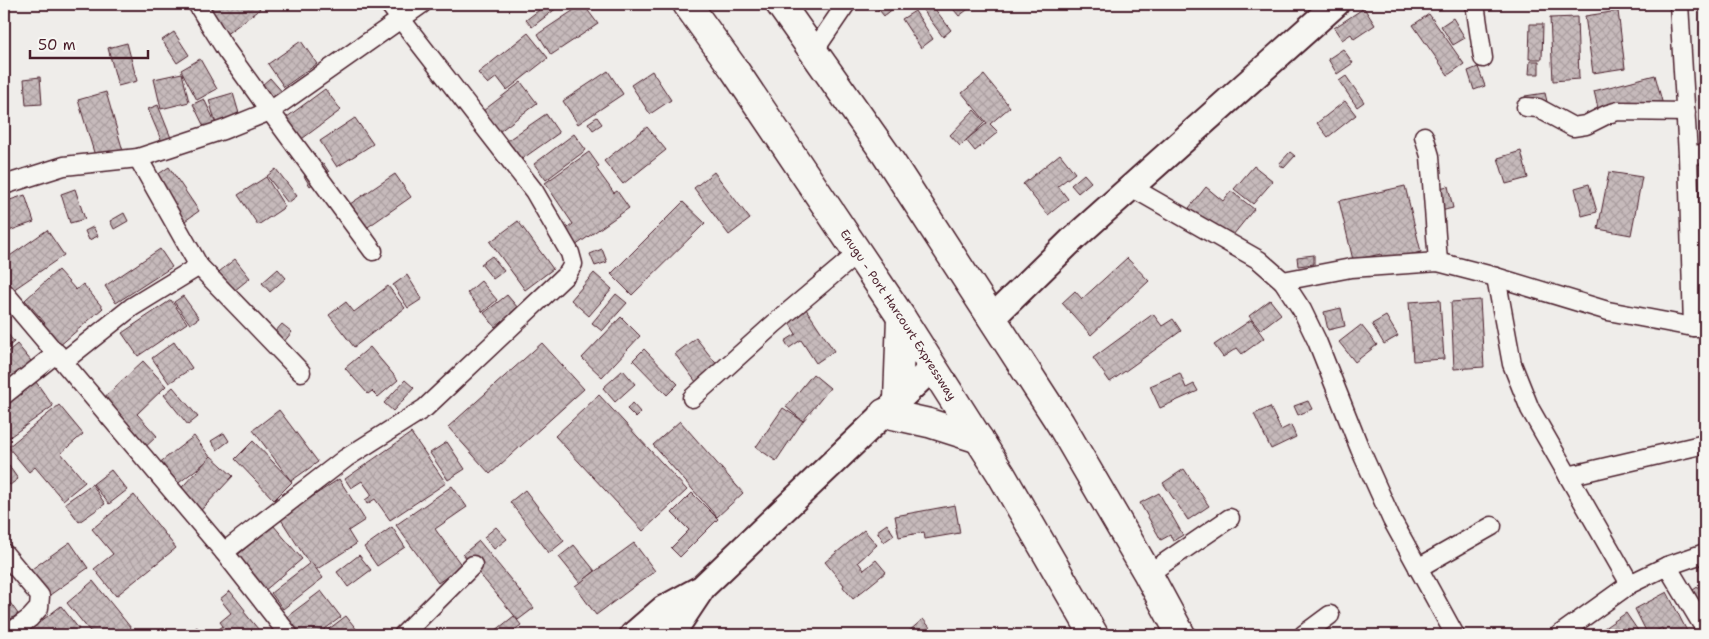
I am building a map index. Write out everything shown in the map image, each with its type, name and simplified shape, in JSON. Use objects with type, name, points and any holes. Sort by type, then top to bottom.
[{"type":"highway","name":"Enugu - Port Harcourt Expressway","points":[[687,4],[734,69],[901,317],[1001,474],[1094,635]]},
{"type":"highway","points":[[780,4],[885,153],[1060,422],[1181,635]]},
{"type":"highway","points":[[901,317],[891,406],[929,423],[979,439]]},
{"type":"main road","points":[[992,318],[1073,239],[1336,4]]},
{"type":"main road","points":[[668,635],[679,623],[703,587],[933,367]]},
{"type":"main road","points":[[633,635],[663,609],[703,587]]},
{"type":"street","points":[[197,4],[226,50],[374,251]]},
{"type":"street","points":[[224,552],[346,458],[425,408],[568,273],[573,264],[570,253],[534,191],[389,4]]},
{"type":"street","points":[[4,184],[64,166],[138,158],[223,130],[270,111],[422,4]]},
{"type":"street","points":[[814,51],[846,4]]},
{"type":"street","points":[[1475,4],[1483,58]]},
{"type":"street","points":[[1283,280],[1351,268],[1438,262],[1496,277],[1608,311],[1699,327],[1697,155],[1686,112],[1679,4]]},
{"type":"street","points":[[1526,107],[1538,108],[1573,127],[1586,125],[1618,111],[1686,112]]},
{"type":"street","points":[[1424,136],[1430,156],[1438,262]]},
{"type":"street","points":[[138,158],[199,266],[301,372]]},
{"type":"street","points":[[1132,187],[1259,260],[1283,280],[1302,310],[1317,341],[1360,449],[1388,511],[1455,635]]},
{"type":"street","points":[[692,398],[775,323],[858,253]]},
{"type":"street","points":[[4,395],[132,307],[199,266]]},
{"type":"street","points":[[1496,277],[1512,364],[1530,409],[1630,584]]},
{"type":"street","points":[[4,292],[224,552],[289,635]]},
{"type":"street","points":[[1568,476],[1705,444]]},
{"type":"street","points":[[1148,574],[1230,518]]},
{"type":"street","points":[[1418,568],[1492,526]]},
{"type":"street","points":[[4,553],[40,596],[39,608],[30,618],[7,635]]},
{"type":"street","points":[[1560,635],[1630,584],[1667,566],[1705,553]]},
{"type":"street","points":[[403,635],[473,565]]},
{"type":"street","points":[[1667,566],[1705,629]]},
{"type":"street","points":[[1303,635],[1330,615]]},
{"type":"building","points":[[218,4],[256,4],[260,9],[213,44],[195,20]]},
{"type":"building","points":[[547,4],[562,4],[532,27],[526,20]]},
{"type":"building","points":[[583,4],[598,24],[551,55],[538,34]]},
{"type":"building","points":[[899,4],[884,16],[875,5]]},
{"type":"building","points":[[931,4],[951,30],[943,37],[920,6]]},
{"type":"building","points":[[949,4],[975,4],[959,16]]},
{"type":"building","points":[[1364,8],[1375,25],[1354,39],[1351,34],[1342,40],[1334,28]]},
{"type":"building","points":[[915,11],[933,39],[921,48],[902,19]]},
{"type":"building","points":[[1618,11],[1625,68],[1593,73],[1585,16]]},
{"type":"building","points":[[1429,14],[1464,64],[1448,75],[1413,25]]},
{"type":"building","points":[[1577,17],[1579,79],[1553,81],[1550,18]]},
{"type":"building","points":[[1453,18],[1465,38],[1453,45],[1441,26]]},
{"type":"building","points":[[1530,24],[1543,24],[1542,59],[1529,59]]},
{"type":"building","points":[[174,32],[189,55],[177,63],[162,40]]},
{"type":"building","points":[[528,33],[548,58],[507,90],[497,77],[488,84],[478,73]]},
{"type":"building","points":[[301,41],[317,64],[284,87],[268,64]]},
{"type":"building","points":[[127,43],[137,81],[118,86],[108,48]]},
{"type":"building","points":[[1343,49],[1353,63],[1337,74],[1328,59]]},
{"type":"building","points":[[200,59],[217,89],[197,100],[181,70]]},
{"type":"building","points":[[1530,61],[1539,61],[1539,74],[1529,74]]},
{"type":"building","points":[[1478,67],[1485,86],[1474,90],[1468,71]]},
{"type":"building","points":[[608,71],[623,94],[578,124],[563,101]]},
{"type":"building","points":[[652,71],[671,100],[650,114],[631,85]]},
{"type":"building","points":[[182,73],[189,102],[161,109],[154,79]]},
{"type":"building","points":[[984,75],[1010,107],[990,124],[998,132],[975,151],[966,140],[987,123],[962,93]]},
{"type":"building","points":[[1655,75],[1663,105],[1601,121],[1594,91]]},
{"type":"building","points":[[1346,76],[1364,102],[1357,107],[1339,81]]},
{"type":"building","points":[[40,77],[42,104],[26,105],[24,79]]},
{"type":"building","points":[[270,78],[284,94],[266,109],[253,93]]},
{"type":"building","points":[[521,82],[537,103],[491,138],[475,117]]},
{"type":"building","points":[[325,89],[341,110],[291,147],[275,126]]},
{"type":"building","points":[[106,92],[123,151],[96,159],[78,100]]},
{"type":"building","points":[[233,93],[240,117],[216,124],[209,100]]},
{"type":"building","points":[[1545,93],[1548,106],[1528,109],[1525,96]]},
{"type":"building","points":[[204,99],[218,128],[207,133],[193,104]]},
{"type":"building","points":[[1345,101],[1356,115],[1328,137],[1317,123]]},
{"type":"building","points":[[158,105],[171,138],[162,142],[148,109]]},
{"type":"building","points":[[974,110],[985,122],[960,146],[950,135]]},
{"type":"building","points":[[546,114],[559,133],[512,166],[498,147]]},
{"type":"building","points":[[597,117],[602,124],[593,130],[588,123]]},
{"type":"building","points":[[355,118],[373,144],[337,167],[320,141]]},
{"type":"building","points":[[647,127],[666,150],[623,184],[604,161]]},
{"type":"building","points":[[574,134],[586,150],[546,180],[534,164]]},
{"type":"building","points":[[1521,151],[1528,178],[1506,184],[1498,158]]},
{"type":"building","points":[[589,152],[599,166],[596,168],[614,193],[617,191],[629,208],[575,246],[564,231],[573,224],[545,183]]},
{"type":"building","points":[[1290,152],[1295,156],[1284,168],[1279,164]]},
{"type":"building","points":[[1060,154],[1075,173],[1058,186],[1068,199],[1048,215],[1023,184]]},
{"type":"building","points":[[323,163],[329,172],[310,186],[304,176]]},
{"type":"building","points":[[1254,166],[1273,181],[1253,204],[1234,189]]},
{"type":"building","points":[[169,167],[199,211],[175,228],[145,183]]},
{"type":"building","points":[[276,169],[297,196],[288,203],[267,176]]},
{"type":"building","points":[[714,172],[750,219],[729,235],[694,188]]},
{"type":"building","points":[[1609,172],[1642,177],[1631,235],[1598,229]]},
{"type":"building","points":[[395,174],[411,197],[352,238],[335,214]]},
{"type":"building","points":[[1084,174],[1091,182],[1078,193],[1071,185]]},
{"type":"building","points":[[266,177],[285,207],[258,225],[238,195]]},
{"type":"building","points":[[1589,184],[1597,212],[1582,216],[1575,188]]},
{"type":"building","points":[[1405,186],[1421,252],[1383,261],[1381,254],[1353,260],[1339,201]]},
{"type":"building","points":[[1448,186],[1453,208],[1441,211],[1435,189]]},
{"type":"building","points":[[1206,187],[1223,201],[1231,191],[1254,209],[1229,240],[1189,208]]},
{"type":"building","points":[[75,189],[85,219],[70,223],[61,194]]},
{"type":"building","points":[[25,195],[34,222],[6,232],[4,225],[4,202]]},
{"type":"building","points":[[683,202],[705,223],[632,295],[611,274]]},
{"type":"building","points":[[124,213],[128,221],[114,229],[110,221]]},
{"type":"building","points":[[518,221],[553,269],[525,290],[490,242]]},
{"type":"building","points":[[93,227],[98,236],[89,240],[85,231]]},
{"type":"building","points":[[47,230],[64,255],[10,292],[4,283],[4,260]]},
{"type":"building","points":[[160,249],[172,267],[116,303],[105,286]]},
{"type":"building","points":[[602,249],[607,262],[595,266],[590,254]]},
{"type":"building","points":[[1314,255],[1314,264],[1298,266],[1297,257]]},
{"type":"building","points":[[492,256],[504,271],[493,279],[481,264]]},
{"type":"building","points":[[1127,258],[1149,281],[1091,335],[1062,303],[1075,291],[1082,299]]},
{"type":"building","points":[[235,259],[250,278],[224,299],[209,280]]},
{"type":"building","points":[[278,269],[286,278],[270,292],[262,283]]},
{"type":"building","points":[[58,270],[76,290],[83,284],[103,308],[58,347],[41,328],[45,323],[25,300]]},
{"type":"building","points":[[594,273],[612,289],[589,316],[571,300]]},
{"type":"building","points":[[407,275],[422,299],[408,308],[393,285]]},
{"type":"building","points":[[481,281],[497,300],[483,312],[467,293]]},
{"type":"building","points":[[388,286],[405,308],[354,347],[329,315],[346,302],[354,312]]},
{"type":"building","points":[[616,294],[627,303],[602,331],[592,323]]},
{"type":"building","points":[[507,295],[518,308],[495,327],[484,313]]},
{"type":"building","points":[[183,296],[199,318],[190,324],[174,302]]},
{"type":"building","points":[[171,300],[187,323],[138,356],[122,333]]},
{"type":"building","points":[[1270,300],[1281,314],[1260,330],[1249,316]]},
{"type":"building","points":[[1440,300],[1444,359],[1413,361],[1409,302]]},
{"type":"building","points":[[1480,300],[1484,367],[1454,369],[1451,302]]},
{"type":"building","points":[[1341,308],[1345,326],[1328,330],[1324,312]]},
{"type":"building","points":[[806,309],[834,351],[816,363],[801,340],[789,348],[785,341],[796,334],[788,321]]},
{"type":"building","points":[[1153,314],[1162,326],[1173,319],[1181,331],[1110,382],[1093,358]]},
{"type":"building","points":[[1386,316],[1398,336],[1384,344],[1372,324]]},
{"type":"building","points":[[621,317],[640,336],[602,377],[582,358]]},
{"type":"building","points":[[1251,320],[1264,338],[1242,354],[1237,348],[1223,357],[1214,345]]},
{"type":"building","points":[[282,324],[292,332],[283,343],[266,342]]},
{"type":"building","points":[[1361,325],[1377,345],[1355,362],[1339,342]]},
{"type":"building","points":[[4,329],[14,342],[4,350]]},
{"type":"building","points":[[696,338],[718,366],[696,382],[675,354]]},
{"type":"building","points":[[174,342],[192,368],[169,383],[152,358]]},
{"type":"building","points":[[542,343],[584,389],[490,474],[448,427]]},
{"type":"building","points":[[17,344],[36,367],[4,394],[4,355]]},
{"type":"building","points":[[370,347],[398,380],[378,397],[372,391],[368,394],[345,368]]},
{"type":"building","points":[[644,349],[678,384],[667,395],[633,360]]},
{"type":"building","points":[[143,361],[166,386],[137,414],[157,436],[141,451],[97,404]]},
{"type":"building","points":[[623,370],[635,384],[615,402],[603,388]]},
{"type":"building","points":[[1180,373],[1186,388],[1194,384],[1198,391],[1160,408],[1150,386]]},
{"type":"building","points":[[813,374],[830,388],[803,421],[786,407]]},
{"type":"building","points":[[405,380],[414,388],[393,411],[384,403]]},
{"type":"building","points":[[36,382],[53,406],[4,441],[4,405]]},
{"type":"building","points":[[173,387],[198,417],[188,425],[164,395]]},
{"type":"building","points":[[599,395],[687,490],[643,531],[555,436]]},
{"type":"building","points":[[1308,401],[1312,409],[1298,415],[1294,406]]},
{"type":"building","points":[[632,403],[641,413],[636,418],[627,409]]},
{"type":"building","points":[[59,405],[83,434],[61,453],[85,482],[63,500],[35,467],[29,472],[8,447]]},
{"type":"building","points":[[1270,407],[1281,430],[1291,425],[1296,437],[1271,449],[1254,414]]},
{"type":"building","points":[[783,408],[803,421],[776,461],[756,447]]},
{"type":"building","points":[[279,410],[318,462],[291,481],[253,430]]},
{"type":"building","points":[[680,421],[743,493],[717,517],[653,445]]},
{"type":"building","points":[[224,433],[229,441],[217,450],[211,441]]},
{"type":"building","points":[[411,433],[446,483],[390,520],[375,499],[367,504],[365,500],[372,495],[362,481],[351,488],[345,479]]},
{"type":"building","points":[[194,436],[211,458],[171,489],[154,467]]},
{"type":"building","points":[[253,441],[292,482],[274,500],[235,459]]},
{"type":"building","points":[[447,442],[465,469],[448,480],[430,453]]},
{"type":"building","points":[[211,456],[233,476],[192,520],[170,500]]},
{"type":"building","points":[[9,466],[18,479],[10,485],[4,478],[4,471]]},
{"type":"building","points":[[1184,469],[1209,506],[1188,520],[1163,483]]},
{"type":"building","points":[[111,470],[127,490],[109,504],[93,484]]},
{"type":"building","points":[[339,479],[365,520],[348,531],[356,544],[314,571],[280,518]]},
{"type":"building","points":[[92,484],[105,504],[79,522],[65,503]]},
{"type":"building","points":[[452,486],[467,507],[435,529],[462,566],[438,583],[396,525]]},
{"type":"building","points":[[525,490],[564,541],[549,553],[510,502]]},
{"type":"building","points":[[692,493],[718,519],[680,557],[671,548],[689,530],[672,513]]},
{"type":"building","points":[[1159,493],[1183,535],[1173,541],[1170,535],[1161,540],[1140,503]]},
{"type":"building","points":[[134,495],[176,548],[116,596],[94,569],[113,554],[92,529]]},
{"type":"building","points":[[955,505],[960,533],[925,539],[924,532],[899,537],[895,516]]},
{"type":"building","points":[[887,524],[894,535],[884,542],[877,531]]},
{"type":"building","points":[[273,525],[302,559],[263,592],[234,558]]},
{"type":"building","points":[[392,527],[405,547],[377,566],[364,547]]},
{"type":"building","points":[[496,527],[507,539],[494,549],[484,537]]},
{"type":"building","points":[[864,530],[877,545],[858,562],[864,570],[876,560],[886,572],[853,599],[825,562]]},
{"type":"building","points":[[479,541],[534,608],[518,620],[463,554]]},
{"type":"building","points":[[70,542],[88,568],[40,602],[22,576]]},
{"type":"building","points":[[634,543],[655,571],[596,615],[575,586]]},
{"type":"building","points":[[574,545],[595,571],[580,583],[559,557]]},
{"type":"building","points":[[359,555],[371,570],[348,587],[337,572]]},
{"type":"building","points":[[311,562],[323,578],[283,609],[271,593]]},
{"type":"building","points":[[93,581],[135,633],[133,635],[93,635],[67,603]]},
{"type":"building","points":[[1705,582],[1705,629],[1684,596]]},
{"type":"building","points":[[230,591],[263,635],[211,635],[223,626],[220,622],[231,613],[220,599]]},
{"type":"building","points":[[321,591],[341,617],[317,635],[296,635],[284,619]]},
{"type":"building","points":[[1667,592],[1689,635],[1665,635],[1662,628],[1648,635],[1635,609]]},
{"type":"building","points":[[4,594],[18,614],[4,624]]},
{"type":"building","points":[[61,606],[79,629],[71,635],[23,635]]},
{"type":"building","points":[[1626,613],[1641,635],[1594,635]]},
{"type":"building","points":[[346,616],[361,635],[321,635]]},
{"type":"building","points":[[514,616],[521,625],[508,635],[490,635]]},
{"type":"building","points":[[923,619],[936,635],[910,635],[908,632]]},
{"type":"building","points":[[197,627],[203,635],[186,635]]}]
